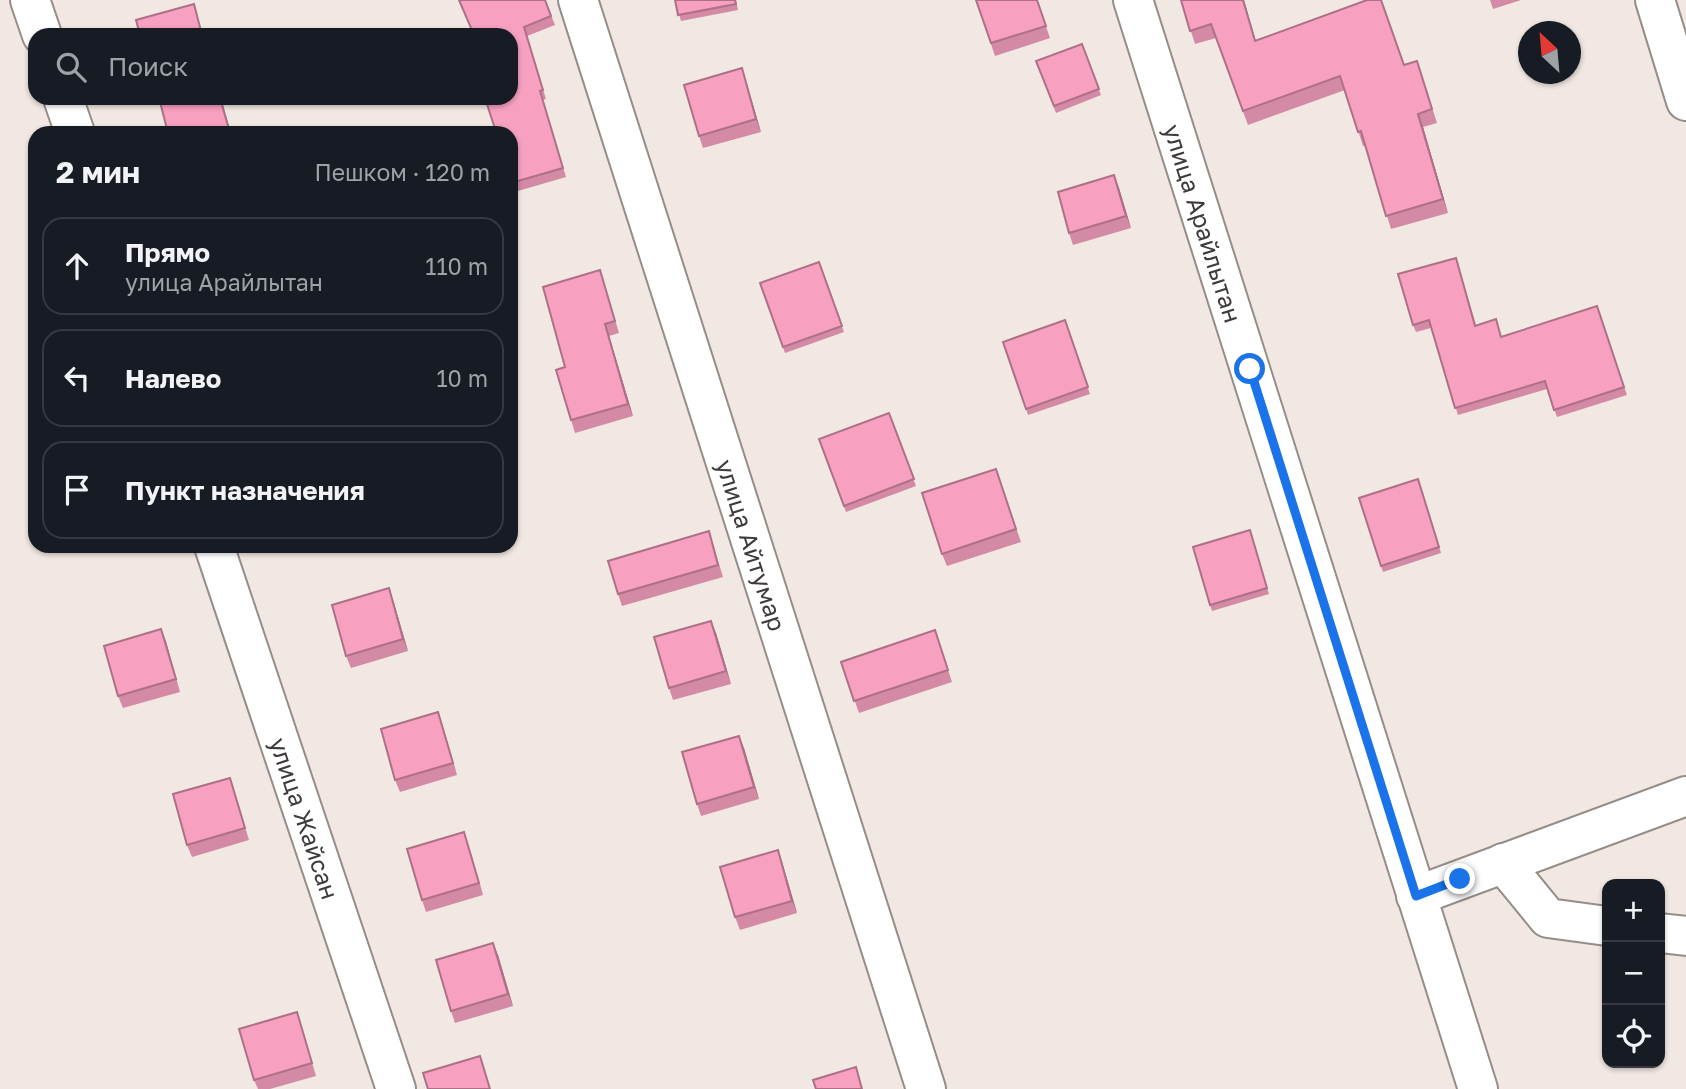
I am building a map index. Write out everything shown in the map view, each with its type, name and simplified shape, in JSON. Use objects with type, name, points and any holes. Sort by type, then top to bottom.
[{"type":"street","points":[[30,0],[40,28]]},
{"type":"street","name":"улица Айтумар","points":[[578,0],[926,1089]]},
{"type":"street","name":"улица Арайлытан","points":[[1133,0],[1478,1089]]},
{"type":"street","points":[[1655,0],[1686,101]]},
{"type":"street","points":[[65,105],[73,126]]},
{"type":"street","name":"улица Жайсан","points":[[216,553],[396,1089]]},
{"type":"street","points":[[1416,896],[1686,796]]},
{"type":"street","points":[[1503,863],[1548,918],[1602,925]]},
{"type":"street","points":[[1665,934],[1686,936]]},
{"type":"building","points":[[459,0],[545,0],[551,16],[524,27],[563,168],[518,181],[518,126],[494,126],[487,105],[518,105],[518,28],[471,28]]},
{"type":"building","points":[[675,0],[735,0],[736,4],[678,15]]},
{"type":"building","points":[[976,0],[1037,0],[1046,26],[991,43]]},
{"type":"building","points":[[1181,0],[1243,0],[1255,41],[1367,0],[1381,0],[1404,65],[1417,61],[1432,109],[1418,114],[1443,199],[1386,216],[1361,131],[1358,132],[1340,76],[1243,111],[1211,24],[1190,31]]},
{"type":"building","points":[[194,4],[200,28],[138,28],[136,20]]},
{"type":"building","points":[[1082,44],[1099,89],[1054,106],[1036,61]]},
{"type":"building","points":[[742,68],[756,119],[699,136],[684,85]]},
{"type":"building","points":[[161,105],[222,105],[228,126],[166,126]]},
{"type":"building","points":[[1114,175],[1126,216],[1069,233],[1058,192]]},
{"type":"building","points":[[1456,258],[1475,326],[1496,319],[1501,337],[1597,306],[1624,387],[1554,410],[1545,381],[1455,408],[1429,320],[1413,325],[1398,274]]},
{"type":"building","points":[[819,262],[842,326],[783,347],[760,283]]},
{"type":"building","points":[[600,270],[615,321],[605,324],[628,404],[571,420],[556,370],[565,367],[543,287]]},
{"type":"building","points":[[1065,320],[1088,387],[1026,409],[1003,342]]},
{"type":"building","points":[[889,413],[914,479],[844,506],[819,439]]},
{"type":"building","points":[[996,469],[1016,529],[942,554],[922,493]]},
{"type":"building","points":[[1418,479],[1439,547],[1381,566],[1359,498]]},
{"type":"building","points":[[1250,530],[1267,588],[1210,605],[1193,547]]},
{"type":"building","points":[[709,531],[718,565],[618,594],[608,561]]},
{"type":"building","points":[[389,588],[403,639],[346,656],[332,605]]},
{"type":"building","points":[[711,621],[726,671],[669,688],[654,637]]},
{"type":"building","points":[[161,629],[176,679],[118,696],[104,646]]},
{"type":"building","points":[[935,630],[948,670],[854,701],[841,662]]},
{"type":"building","points":[[438,712],[453,763],[395,780],[381,729]]},
{"type":"building","points":[[739,736],[754,787],[697,804],[682,752]]},
{"type":"building","points":[[230,778],[245,828],[187,845],[173,794]]},
{"type":"building","points":[[464,832],[479,883],[422,900],[407,849]]},
{"type":"building","points":[[778,850],[792,901],[735,917],[720,867]]},
{"type":"building","points":[[493,943],[508,994],[451,1011],[436,960]]},
{"type":"building","points":[[297,1012],[312,1063],[254,1080],[239,1029]]},
{"type":"building","points":[[480,1056],[490,1089],[428,1089],[423,1073]]},
{"type":"building","points":[[856,1067],[862,1089],[816,1089],[813,1080]]},
{"type":"route","points":[[1250,369],[1416,896],[1460,879]]}]
